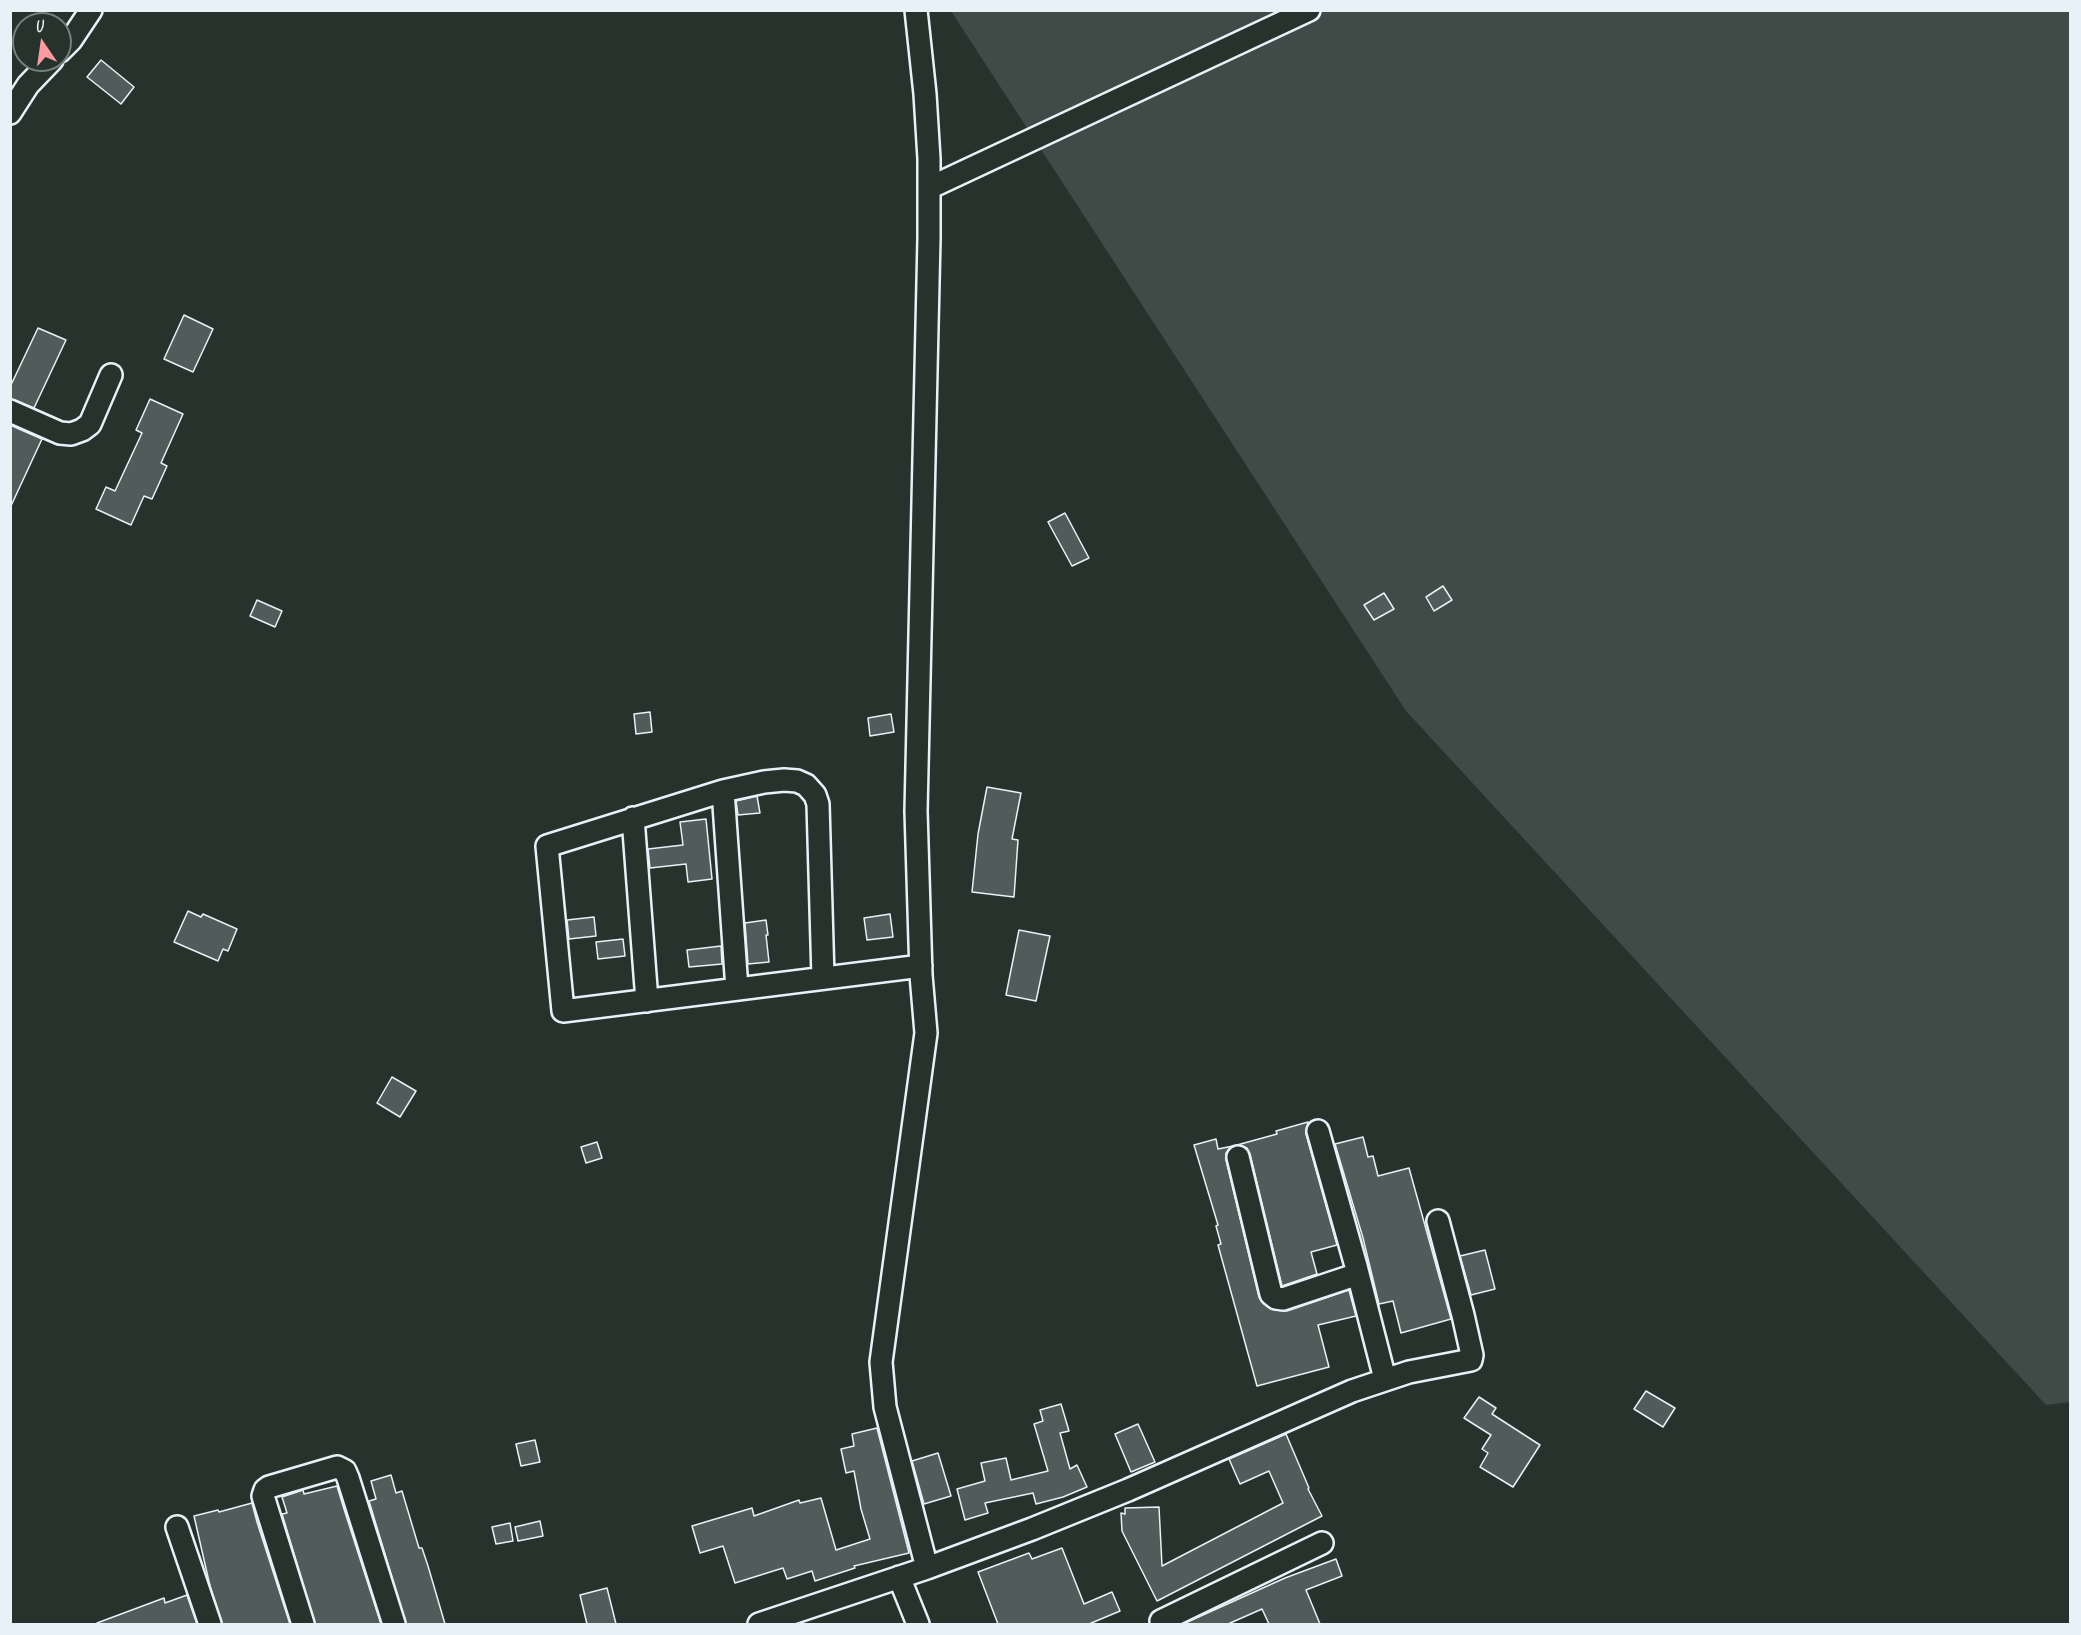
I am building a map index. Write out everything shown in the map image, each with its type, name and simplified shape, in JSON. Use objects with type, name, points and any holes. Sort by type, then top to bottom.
[{"type":"street","points":[[72,38],[91,10]]},
{"type":"street","points":[[916,10],[925,94],[929,188],[916,811],[921,970],[926,1033],[880,1362],[885,1407],[927,1568]]},
{"type":"street","points":[[929,188],[1309,10]]},
{"type":"street","points":[[10,113],[28,85],[40,72]]},
{"type":"street","points":[[10,411],[60,433],[70,434],[82,430],[90,424],[111,375]]},
{"type":"street","points":[[823,978],[818,804],[815,795],[806,785],[784,780],[754,783],[547,846],[563,1011],[823,978],[921,970]]},
{"type":"street","points":[[723,791],[737,989]]},
{"type":"street","points":[[633,819],[647,1001]]},
{"type":"street","points":[[1318,1131],[1385,1379]]},
{"type":"street","points":[[1238,1156],[1271,1294],[1283,1299],[1358,1274]]},
{"type":"street","points":[[759,1624],[927,1568],[1032,1529],[1128,1490],[1352,1390],[1385,1379],[1468,1362],[1472,1358],[1438,1221]]},
{"type":"street","points":[[303,1624],[263,1496],[269,1487],[337,1467],[345,1471],[348,1478],[394,1624]]},
{"type":"street","points":[[177,1527],[210,1624]]},
{"type":"street","points":[[1160,1623],[1322,1543]]},
{"type":"street","points":[[899,1577],[918,1624]]},
{"type":"shaded area","points":[[951,11],[2070,11],[2070,1402],[2046,1405],[1406,711]]},
{"type":"building","points":[[101,60],[134,87],[121,104],[87,77]]},
{"type":"building","points":[[184,315],[213,329],[193,372],[164,359]]},
{"type":"building","points":[[38,328],[66,340],[34,408],[10,399],[10,387]]},
{"type":"building","points":[[150,399],[183,414],[161,463],[167,466],[152,499],[144,496],[131,525],[96,509],[106,487],[115,491],[142,433],[136,430]]},
{"type":"building","points":[[10,425],[42,439],[10,508]]},
{"type":"building","points":[[1065,513],[1089,558],[1072,566],[1048,522]]},
{"type":"building","points":[[1443,586],[1452,600],[1434,611],[1426,597]]},
{"type":"building","points":[[1384,593],[1394,609],[1374,620],[1364,605]]},
{"type":"building","points":[[257,600],[282,611],[275,627],[250,616]]},
{"type":"building","points":[[650,712],[652,732],[636,734],[634,714]]},
{"type":"building","points":[[891,714],[894,732],[870,736],[868,718]]},
{"type":"building","points":[[987,787],[1021,793],[1012,839],[1018,840],[1014,897],[972,892],[978,834]]},
{"type":"building","points":[[757,796],[760,813],[738,815],[736,801]]},
{"type":"building","points":[[706,819],[712,879],[688,882],[686,864],[650,868],[648,849],[683,845],[680,822]]},
{"type":"building","points":[[188,911],[201,917],[203,914],[237,929],[228,951],[223,949],[218,961],[174,942]]},
{"type":"building","points":[[890,914],[893,937],[867,940],[864,918]]},
{"type":"building","points":[[594,917],[596,936],[569,939],[567,920]]},
{"type":"building","points":[[766,920],[769,962],[748,964],[745,923]]},
{"type":"building","points":[[1019,930],[1050,936],[1036,1001],[1006,995]]},
{"type":"building","points":[[623,939],[625,956],[598,959],[596,942]]},
{"type":"building","points":[[721,946],[722,964],[689,967],[687,950]]},
{"type":"building","points":[[392,1077],[416,1091],[400,1117],[377,1103]]},
{"type":"building","points":[[1308,1122],[1306,1134],[1337,1245],[1311,1252],[1317,1274],[1282,1286],[1250,1154],[1247,1148],[1237,1145],[1277,1134],[1276,1131]]},
{"type":"building","points":[[1363,1137],[1368,1157],[1373,1156],[1378,1176],[1409,1168],[1451,1319],[1401,1333],[1393,1301],[1379,1304],[1363,1238],[1335,1144]]},
{"type":"building","points":[[1216,1139],[1218,1149],[1233,1146],[1226,1153],[1226,1160],[1259,1297],[1263,1303],[1274,1310],[1287,1311],[1349,1290],[1356,1316],[1318,1325],[1329,1367],[1257,1386],[1218,1245],[1221,1244],[1216,1226],[1218,1225],[1194,1145]]},
{"type":"building","points":[[597,1142],[602,1158],[586,1163],[581,1147]]},
{"type":"building","points":[[1485,1250],[1495,1289],[1471,1295],[1460,1256]]},
{"type":"building","points":[[1646,1391],[1675,1408],[1663,1427],[1634,1409]]},
{"type":"building","points":[[1479,1397],[1496,1408],[1492,1414],[1540,1445],[1513,1487],[1480,1467],[1488,1453],[1482,1449],[1491,1435],[1464,1418]]},
{"type":"building","points":[[1061,1404],[1069,1431],[1060,1433],[1070,1469],[1077,1465],[1087,1487],[1063,1497],[1036,1504],[1033,1493],[985,1503],[988,1513],[965,1520],[957,1489],[985,1481],[981,1463],[1006,1458],[1011,1480],[1048,1471],[1034,1424],[1043,1421],[1040,1410]]},
{"type":"building","points":[[1138,1424],[1155,1462],[1131,1472],[1115,1434]]},
{"type":"building","points":[[877,1428],[909,1553],[854,1566],[855,1568],[815,1581],[812,1571],[787,1579],[783,1568],[735,1583],[723,1546],[700,1553],[692,1526],[752,1508],[754,1516],[799,1500],[800,1503],[821,1498],[836,1550],[870,1539],[861,1509],[854,1471],[846,1473],[841,1449],[854,1446],[852,1434]]},
{"type":"building","points":[[1286,1434],[1308,1489],[1322,1516],[1157,1601],[1122,1531],[1121,1513],[1125,1514],[1125,1508],[1159,1507],[1162,1566],[1283,1503],[1269,1471],[1240,1484],[1229,1459]]},
{"type":"building","points":[[535,1440],[540,1462],[521,1466],[516,1444]]},
{"type":"building","points":[[938,1453],[951,1496],[924,1504],[912,1461]]},
{"type":"building","points":[[391,1475],[396,1493],[402,1491],[445,1624],[406,1624],[369,1501],[376,1499],[371,1481]]},
{"type":"building","points":[[337,1486],[381,1624],[315,1624],[282,1514],[287,1513],[282,1497],[303,1490],[304,1494]]},
{"type":"building","points":[[252,1503],[290,1624],[222,1624],[210,1586],[194,1516]]},
{"type":"building","points":[[540,1521],[543,1536],[518,1541],[515,1527]]},
{"type":"building","points":[[510,1523],[513,1541],[496,1544],[492,1527]]},
{"type":"building","points":[[1062,1548],[1084,1604],[1112,1592],[1120,1611],[1089,1624],[998,1624],[978,1572],[1029,1553],[1032,1559]]},
{"type":"building","points":[[1336,1559],[1342,1576],[1306,1590],[1320,1624],[1269,1624],[1262,1609],[1228,1624],[1183,1624],[1285,1578]]},
{"type":"building","points":[[607,1588],[616,1624],[587,1624],[580,1595]]},
{"type":"building","points":[[187,1595],[197,1624],[97,1623],[164,1598],[165,1603]]}]
